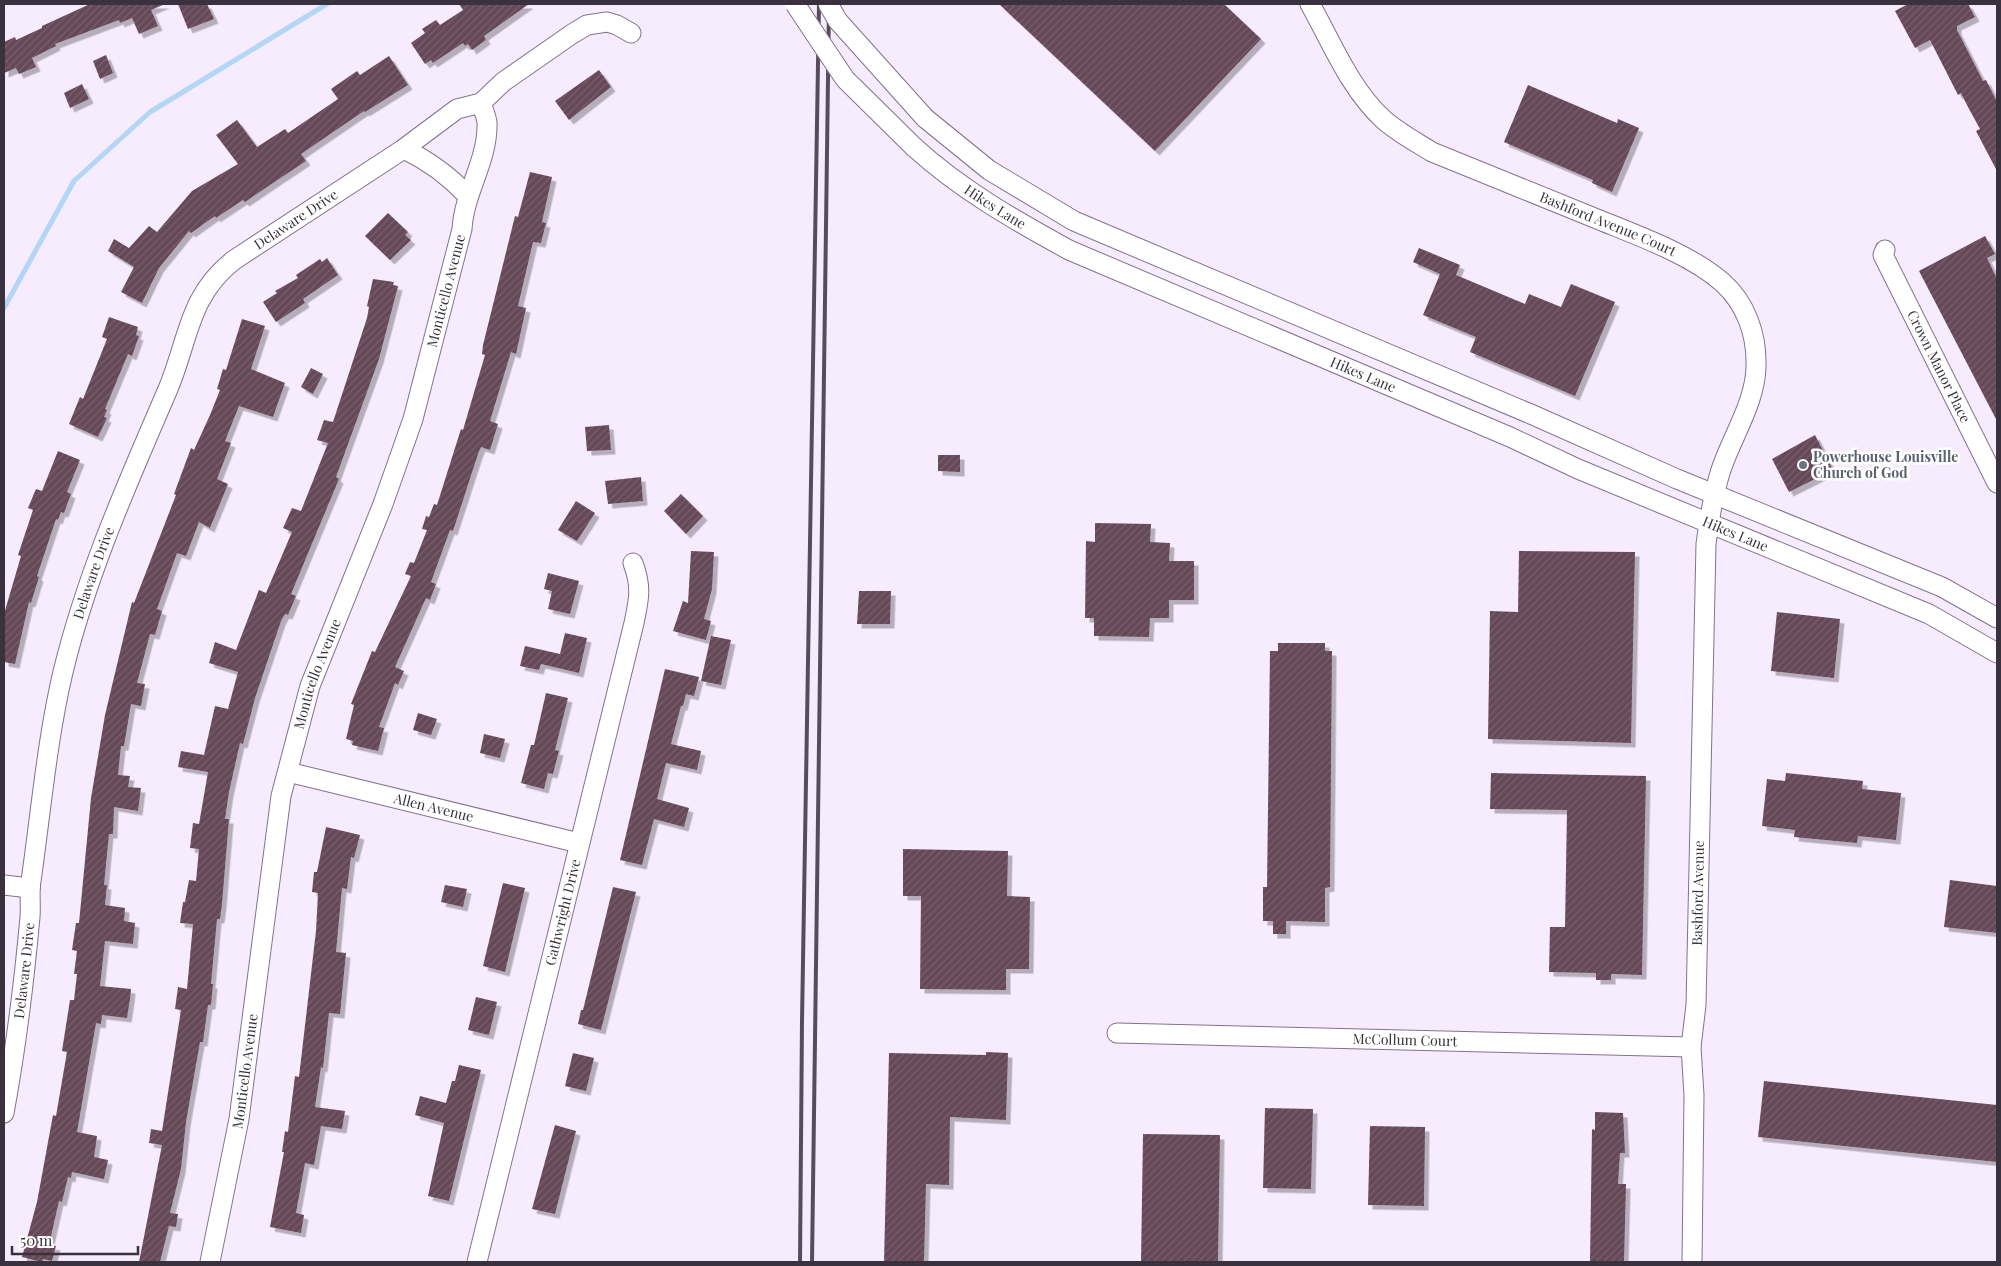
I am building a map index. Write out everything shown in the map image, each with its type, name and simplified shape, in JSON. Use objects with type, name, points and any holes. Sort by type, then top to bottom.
[{"type":"street","name":"Hikes Lane","points":[[795,4],[845,79],[940,171],[1020,223],[1069,250],[1709,524],[1831,571],[1929,614],[1997,654]]},
{"type":"street","name":"Hikes Lane","points":[[828,4],[854,40],[925,118],[989,170],[1074,221],[1715,494],[1942,586],[1997,618]]},
{"type":"street","name":"Bashford Avenue Court","points":[[1310,4],[1345,70],[1367,102],[1384,120],[1404,135],[1432,152],[1650,240],[1721,281],[1733,294],[1747,316],[1753,332],[1756,366],[1754,383],[1720,473],[1709,524]]},
{"type":"street","points":[[481,103],[502,82],[587,26],[607,22],[632,32]]},
{"type":"street","name":"Delaware Drive","points":[[4,1113],[19,1016],[30,914],[30,888],[45,773],[63,673],[85,592],[109,524],[169,386],[199,298],[219,272],[234,260],[404,149],[457,109],[481,103]]},
{"type":"street","name":"Monticello Avenue","points":[[210,1262],[239,1119],[255,1009],[274,839],[281,796],[310,686],[383,504],[413,418],[451,274],[467,195],[482,154],[488,125],[481,103]]},
{"type":"street","points":[[404,149],[428,161],[452,178],[467,195]]},
{"type":"street","name":"Crown Manor Place","points":[[1885,250],[1883,255],[1997,483]]},
{"type":"street","name":"Bashford Avenue","points":[[1692,1262],[1694,1095],[1691,1047],[1696,1006],[1706,544],[1709,524]]},
{"type":"street","name":"Gathwright Drive","points":[[477,1262],[640,596],[640,581],[633,563]]},
{"type":"street","name":"Allen Avenue","points":[[288,772],[579,843]]},
{"type":"street","points":[[4,885],[30,888]]},
{"type":"street","name":"McCollum Court","points":[[1117,1033],[1691,1047]]},
{"type":"building","points":[[90,4],[165,4],[151,10],[158,26],[139,34],[132,18],[120,23],[119,20],[55,44],[56,46],[32,58],[36,67],[19,74],[16,68],[4,73],[4,42],[15,37],[16,40]]},
{"type":"building","points":[[178,4],[207,4],[214,19],[188,29]]},
{"type":"building","points":[[459,4],[529,4],[484,36],[486,40],[472,50],[468,44],[465,46],[463,43],[433,63],[431,60],[425,64],[411,43],[425,33],[422,29],[436,20],[440,25],[463,10]]},
{"type":"building","points":[[999,4],[1224,4],[1261,39],[1155,151]]},
{"type":"building","points":[[1908,4],[1968,4],[1975,17],[1957,26],[1957,30],[1983,81],[1986,80],[1997,102],[1997,171],[1976,131],[1980,129],[1961,93],[1958,95],[1930,40],[1915,48],[1895,11]]},
{"type":"building","points":[[106,55],[113,73],[100,79],[93,61]]},
{"type":"building","points":[[389,56],[408,85],[364,111],[301,154],[306,161],[245,202],[243,200],[216,218],[215,216],[191,233],[189,231],[159,268],[142,303],[121,292],[134,267],[108,251],[114,239],[129,248],[149,226],[157,232],[192,191],[238,164],[216,135],[237,120],[257,147],[285,129],[288,133],[338,99],[331,89],[357,71],[360,75]]},
{"type":"building","points":[[599,70],[611,87],[569,120],[555,101]]},
{"type":"building","points":[[82,84],[89,99],[70,108],[64,93]]},
{"type":"building","points":[[1528,85],[1617,123],[1618,119],[1639,128],[1612,192],[1592,183],[1593,180],[1504,142]]},
{"type":"building","points":[[530,172],[552,177],[542,222],[546,223],[541,243],[533,242],[518,306],[526,308],[516,354],[511,352],[490,421],[498,424],[490,450],[481,447],[453,531],[450,530],[431,582],[436,584],[430,600],[426,598],[395,667],[404,671],[398,685],[395,683],[379,727],[384,728],[378,751],[352,745],[353,741],[346,739],[354,705],[351,704],[372,651],[375,652],[411,576],[405,574],[410,562],[414,563],[427,530],[422,529],[426,516],[429,517],[434,504],[437,505],[461,429],[463,430],[485,355],[482,354],[483,345],[515,216],[518,217]]},
{"type":"building","points":[[388,213],[408,232],[405,235],[411,240],[390,260],[365,236]]},
{"type":"building","points":[[1985,236],[1995,254],[1987,258],[1997,279],[1997,421],[1919,271]]},
{"type":"building","points":[[1419,248],[1460,265],[1456,275],[1525,304],[1529,294],[1561,307],[1571,284],[1615,302],[1575,396],[1470,352],[1476,337],[1423,315],[1440,274],[1413,262]]},
{"type":"building","points":[[327,258],[338,275],[303,299],[305,303],[276,322],[263,302],[277,293],[275,291],[298,278],[296,275],[320,259],[322,262]]},
{"type":"building","points":[[373,279],[394,282],[393,285],[398,286],[379,359],[336,477],[339,479],[291,594],[296,596],[288,615],[285,614],[281,621],[255,698],[243,744],[240,743],[229,792],[225,819],[229,819],[222,904],[220,919],[217,919],[211,1005],[208,1005],[203,1042],[200,1042],[186,1122],[181,1169],[170,1213],[178,1214],[176,1227],[169,1226],[160,1262],[139,1262],[162,1145],[149,1143],[151,1129],[162,1131],[181,1010],[175,1009],[178,987],[187,989],[193,924],[180,923],[189,880],[196,881],[199,849],[190,848],[193,823],[199,824],[208,772],[178,767],[181,751],[204,755],[215,706],[228,709],[238,672],[209,663],[215,642],[236,650],[259,590],[266,593],[292,532],[283,528],[292,508],[301,511],[328,443],[317,440],[324,420],[333,422],[367,318],[369,307],[367,306]]},
{"type":"building","points":[[109,317],[138,327],[136,335],[139,336],[132,356],[128,354],[105,409],[107,410],[104,417],[107,418],[98,437],[69,424],[80,397],[83,399],[107,339],[102,337]]},
{"type":"building","points":[[242,319],[265,326],[251,369],[285,383],[273,417],[239,406],[225,441],[231,443],[217,479],[228,484],[210,528],[199,522],[186,556],[177,553],[157,609],[162,611],[155,635],[150,634],[137,683],[145,684],[141,706],[131,704],[124,746],[121,746],[118,775],[130,776],[128,787],[141,788],[138,811],[114,807],[113,834],[109,834],[104,885],[107,885],[105,905],[125,908],[124,921],[135,923],[133,944],[105,941],[100,986],[131,989],[130,999],[127,1018],[102,1015],[101,1024],[96,1023],[77,1132],[97,1136],[94,1157],[108,1160],[104,1179],[72,1172],[71,1178],[68,1177],[62,1202],[59,1201],[49,1245],[56,1246],[52,1261],[43,1259],[42,1262],[22,1257],[37,1202],[53,1115],[56,1116],[67,1052],[62,1051],[70,1000],[74,1000],[77,974],[74,974],[77,951],[72,950],[76,923],[79,923],[91,798],[105,715],[132,602],[134,603],[176,495],[174,494],[191,448],[194,450],[220,390],[217,389],[223,369],[226,370]]},
{"type":"building","points":[[311,368],[323,374],[313,394],[301,387]]},
{"type":"building","points":[[609,425],[611,450],[587,451],[585,427]]},
{"type":"building","name":"Powerhouse Louisville Church of God","points":[[1815,435],[1833,470],[1789,492],[1772,459]]},
{"type":"building","points":[[58,451],[80,460],[67,492],[71,494],[64,513],[61,512],[58,520],[56,519],[37,576],[39,577],[31,603],[29,602],[15,664],[4,662],[4,614],[21,556],[18,555],[33,510],[28,508],[36,489],[42,491]]},
{"type":"building","points":[[938,455],[960,455],[960,472],[938,471]]},
{"type":"building","points":[[641,477],[643,501],[608,504],[605,481]]},
{"type":"building","points":[[681,494],[703,516],[686,534],[664,511]]},
{"type":"building","points":[[576,501],[595,513],[577,541],[558,530]]},
{"type":"building","points":[[1095,523],[1151,524],[1150,542],[1170,543],[1169,561],[1194,561],[1194,600],[1169,600],[1169,618],[1150,618],[1149,637],[1094,636],[1094,618],[1085,618],[1086,541],[1095,542]]},
{"type":"building","points":[[691,551],[714,552],[712,589],[704,619],[711,621],[706,640],[673,631],[683,601],[688,603]]},
{"type":"building","points":[[1519,551],[1635,552],[1631,743],[1488,739],[1490,611],[1518,612]]},
{"type":"building","points":[[548,573],[579,581],[570,614],[548,609],[552,591],[544,589]]},
{"type":"building","points":[[859,591],[891,591],[890,624],[857,624]]},
{"type":"building","points":[[1777,612],[1840,619],[1834,678],[1771,671]]},
{"type":"building","points":[[565,633],[587,638],[579,673],[541,664],[539,670],[520,666],[525,646],[560,654]]},
{"type":"building","points":[[711,636],[731,640],[721,685],[701,681]]},
{"type":"building","points":[[1278,643],[1325,643],[1325,651],[1332,651],[1330,887],[1325,888],[1325,922],[1286,921],[1286,934],[1273,934],[1273,921],[1263,921],[1263,887],[1267,887],[1270,651],[1278,651]]},
{"type":"building","points":[[665,669],[699,677],[694,696],[686,694],[671,744],[701,751],[697,770],[666,763],[657,799],[689,808],[684,827],[654,819],[642,865],[620,860]]},
{"type":"building","points":[[546,693],[568,698],[555,750],[559,751],[553,774],[548,773],[544,789],[521,783],[531,745],[534,745]]},
{"type":"building","points":[[418,713],[437,719],[431,735],[413,730]]},
{"type":"building","points":[[484,734],[505,739],[500,758],[480,753]]},
{"type":"building","points":[[1491,773],[1646,776],[1642,975],[1611,974],[1611,980],[1596,980],[1596,973],[1549,972],[1550,927],[1565,927],[1567,810],[1490,809]]},
{"type":"building","points":[[1786,773],[1863,781],[1862,789],[1901,793],[1896,840],[1858,836],[1857,843],[1794,837],[1795,830],[1762,826],[1767,779],[1785,781]]},
{"type":"building","points":[[326,827],[360,835],[354,858],[351,857],[347,889],[342,888],[336,952],[346,953],[340,1014],[329,1013],[323,1068],[321,1067],[315,1107],[345,1111],[342,1129],[321,1126],[314,1165],[305,1163],[296,1213],[304,1215],[301,1233],[270,1227],[284,1152],[282,1152],[285,1131],[288,1132],[295,1076],[299,1077],[316,931],[318,893],[312,892],[314,872],[317,872]]},
{"type":"building","points":[[903,849],[1008,851],[1007,896],[1030,897],[1029,969],[1006,969],[1006,990],[920,989],[921,896],[903,896]]},
{"type":"building","points":[[1950,880],[1997,886],[1997,933],[1944,927]]},
{"type":"building","points":[[503,883],[525,888],[505,972],[483,966]]},
{"type":"building","points":[[445,885],[467,889],[463,907],[441,902]]},
{"type":"building","points":[[613,887],[636,892],[601,1030],[578,1024]]},
{"type":"building","points":[[476,997],[497,1002],[489,1035],[468,1030]]},
{"type":"building","points":[[986,1052],[1008,1053],[1006,1120],[950,1117],[949,1185],[926,1184],[924,1262],[884,1262],[889,1053],[986,1055]]},
{"type":"building","points":[[573,1053],[594,1058],[586,1091],[565,1086]]},
{"type":"building","points":[[459,1065],[481,1070],[449,1201],[428,1196],[444,1123],[415,1115],[420,1096],[446,1103]]},
{"type":"building","points":[[1764,1081],[1997,1105],[1997,1162],[1758,1137]]},
{"type":"building","points":[[1265,1108],[1313,1109],[1311,1189],[1263,1188]]},
{"type":"building","points":[[1595,1112],[1623,1113],[1625,1153],[1620,1153],[1618,1184],[1626,1184],[1624,1262],[1590,1262],[1592,1129],[1595,1130]]},
{"type":"building","points":[[555,1125],[576,1131],[555,1214],[532,1209]]},
{"type":"building","points":[[1370,1126],[1425,1127],[1424,1206],[1368,1205]]},
{"type":"building","points":[[1143,1134],[1220,1135],[1218,1262],[1141,1262]]},
{"type":"waterway","points":[[4,308],[74,181],[150,112],[327,4]]},
{"type":"railway","points":[[800,1262],[802,1021],[819,4]]},
{"type":"railway","points":[[812,1262],[829,4]]},
{"type":"place","name":"Powerhouse Louisville Church of God","points":[[1803,465]]}]
